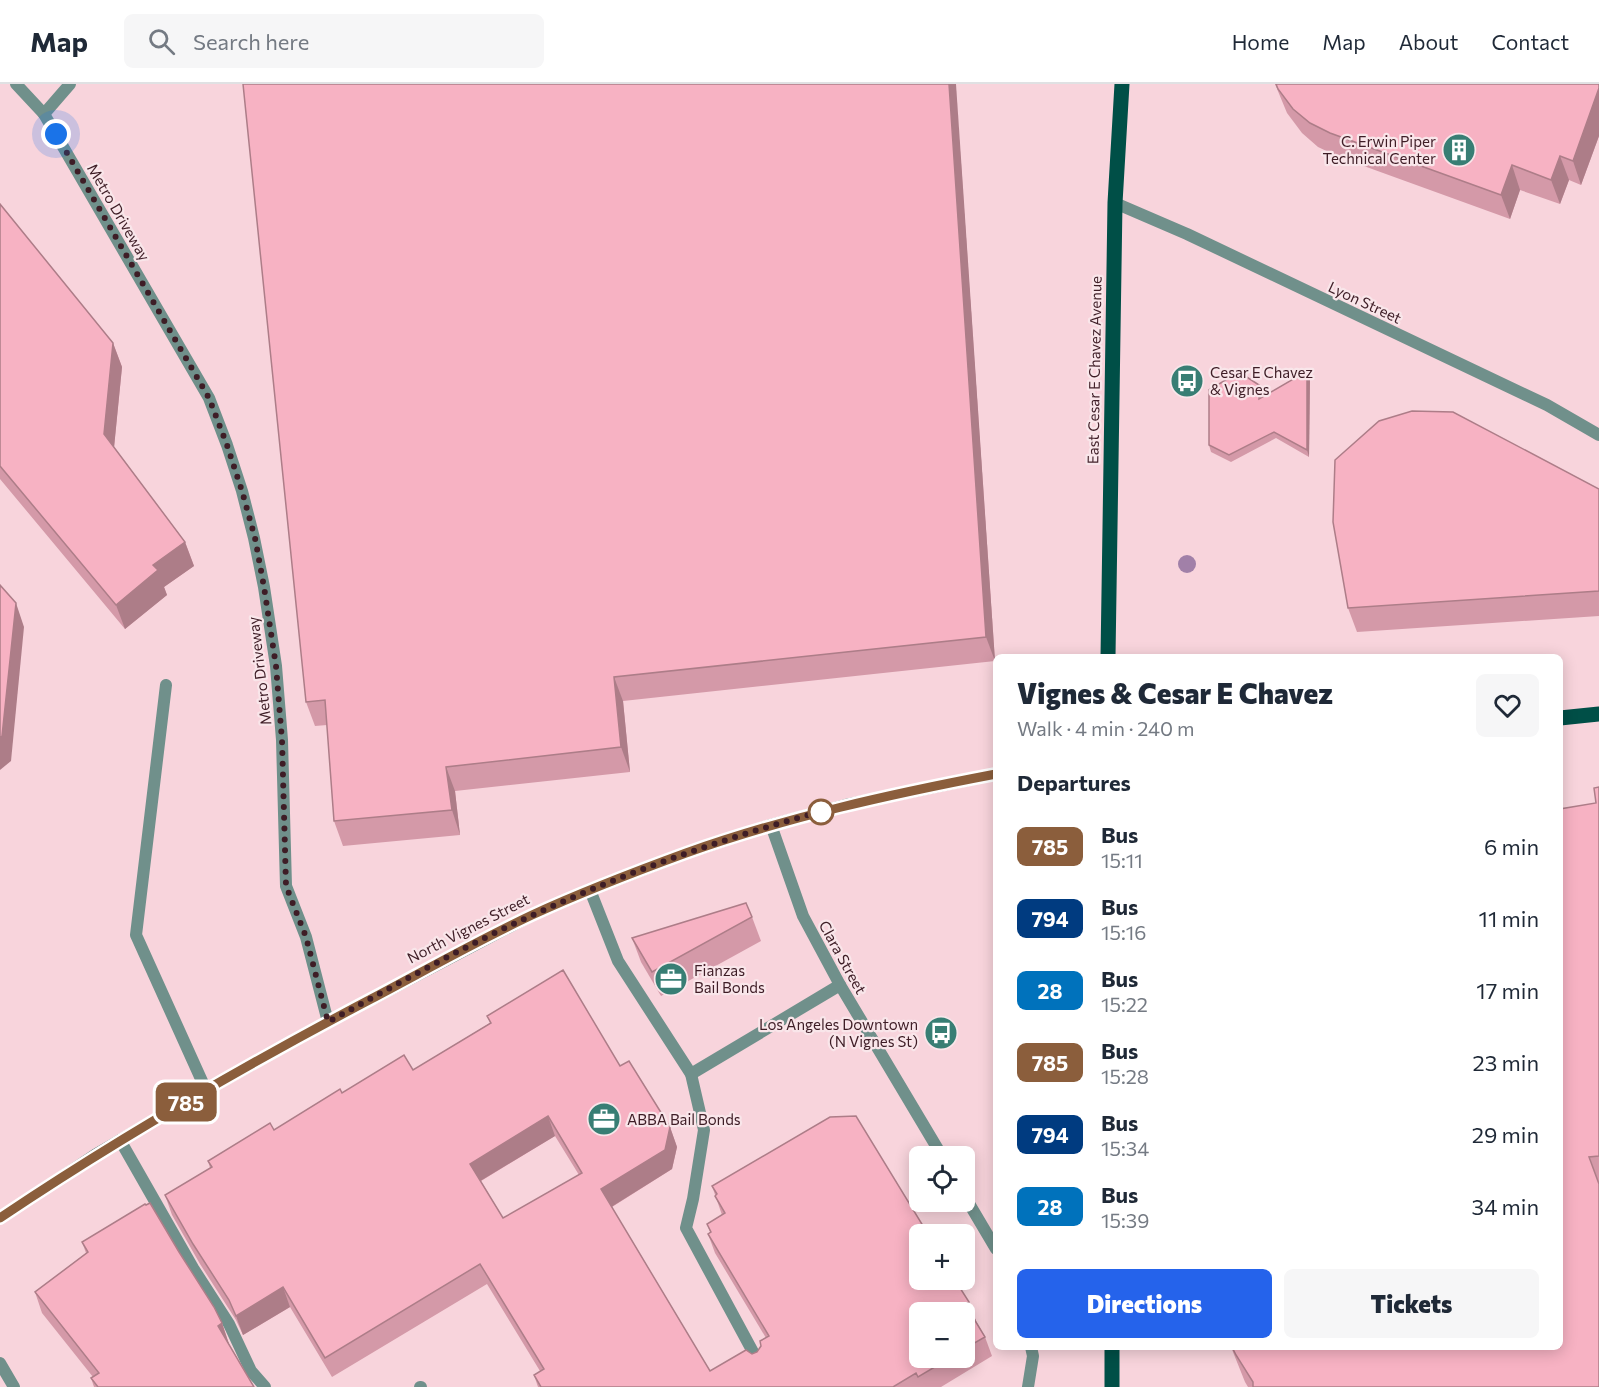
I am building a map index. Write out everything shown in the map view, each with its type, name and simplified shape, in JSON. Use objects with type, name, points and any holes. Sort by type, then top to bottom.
[{"type":"main road","name":"East Cesar E Chavez Avenue","points":[[1108,654],[1114,204],[1122,84]]},
{"type":"main road","points":[[1563,718],[1599,714]]},
{"type":"main road","name":"North Vignes Street","points":[[0,1218],[120,1140],[206,1090],[328,1022],[534,914],[686,853],[771,825],[846,805],[993,775]]},
{"type":"main road","points":[[1112,1350],[1112,1387]]},
{"type":"street","name":"Metro Driveway","points":[[16,84],[44,114],[209,398],[236,473],[255,538],[276,666],[282,740],[286,886],[306,937],[328,1022]]},
{"type":"street","points":[[44,114],[70,84]]},
{"type":"street","name":"Lyon Street","points":[[1114,204],[1198,239],[1547,405],[1599,435]]},
{"type":"street","points":[[166,685],[136,935],[206,1090]]},
{"type":"street","name":"Clara Street","points":[[771,825],[803,916],[840,985],[936,1146]]},
{"type":"street","points":[[590,890],[618,961],[691,1074],[704,1130],[686,1228],[760,1365]]},
{"type":"street","points":[[691,1074],[840,985]]},
{"type":"street","points":[[120,1140],[193,1269],[229,1324],[251,1371],[265,1387]]},
{"type":"street","points":[[974,1212],[993,1244]]},
{"type":"street","points":[[1028,1387],[1032,1352]]},
{"type":"street","points":[[0,1362],[14,1387]]},
{"type":"building","points":[[243,84],[949,84],[986,637],[614,677],[621,747],[446,767],[452,810],[334,821],[325,700],[306,702]]},
{"type":"building","name":"C. Erwin Piper Technical Center","points":[[1276,84],[1599,84],[1599,88],[1573,161],[1560,156],[1551,180],[1512,165],[1501,195],[1330,133],[1310,123],[1293,109]]},
{"type":"building","points":[[0,204],[113,343],[104,434],[185,542],[153,565],[158,570],[116,605],[0,466]]},
{"type":"building","points":[[1307,371],[1307,450],[1274,432],[1229,455],[1209,445],[1209,390],[1239,372],[1259,385],[1259,399]]},
{"type":"building","points":[[1412,411],[1453,412],[1599,489],[1599,591],[1348,608],[1333,522],[1335,460],[1379,421]]},
{"type":"building","points":[[0,585],[16,603],[0,738]]},
{"type":"building","points":[[1599,787],[1599,1156],[1589,1157],[1599,1184],[1599,1387],[1253,1387],[1253,1382],[1234,1350],[1563,1350],[1563,808],[1596,803],[1594,788]]},
{"type":"building","points":[[746,903],[752,917],[652,972],[632,938]]},
{"type":"building","points":[[563,970],[620,1066],[629,1061],[670,1127],[665,1150],[601,1189],[710,1371],[746,1350],[752,1354],[757,1352],[761,1346],[760,1341],[769,1336],[708,1234],[711,1232],[707,1224],[725,1213],[712,1186],[830,1117],[856,1116],[909,1203],[909,1212],[915,1212],[922,1224],[909,1224],[909,1290],[961,1290],[969,1302],[909,1302],[909,1368],[933,1368],[918,1377],[916,1373],[893,1387],[541,1387],[534,1375],[544,1369],[480,1264],[325,1358],[283,1287],[236,1316],[229,1300],[165,1195],[212,1167],[208,1161],[270,1123],[274,1130],[340,1089],[342,1093],[404,1055],[413,1070],[491,1023],[487,1016]],"holes":[[[548,1116],[582,1173],[503,1218],[470,1164]]]},
{"type":"building","points":[[150,1203],[214,1307],[222,1323],[218,1326],[254,1387],[98,1387],[91,1378],[99,1373],[35,1292],[88,1252],[82,1242]]},
{"type":"building","points":[[975,1320],[985,1337],[975,1343]]},
{"type":"bus line","name":"785","points":[[0,1218],[95,1155],[206,1090],[346,1012],[534,914],[686,853],[771,825],[846,805],[993,775]]},
{"type":"place","name":"C. Erwin Piper Technical Center","points":[[1459,150]]},
{"type":"place","name":"Cesar E Chavez & Vignes","points":[[1187,381]]},
{"type":"place","name":"Fianzas Bail Bonds","points":[[671,979]]},
{"type":"place","name":"Los Angeles Downtown (N Vignes St)","points":[[941,1033]]},
{"type":"place","name":"ABBA Bail Bonds","points":[[604,1119]]},
{"type":"route","points":[[56,134],[209,398],[242,491],[255,538],[276,666],[282,740],[286,886],[306,937],[328,1022],[486,938],[590,890],[686,853],[771,825],[827,810],[821,812]]}]
